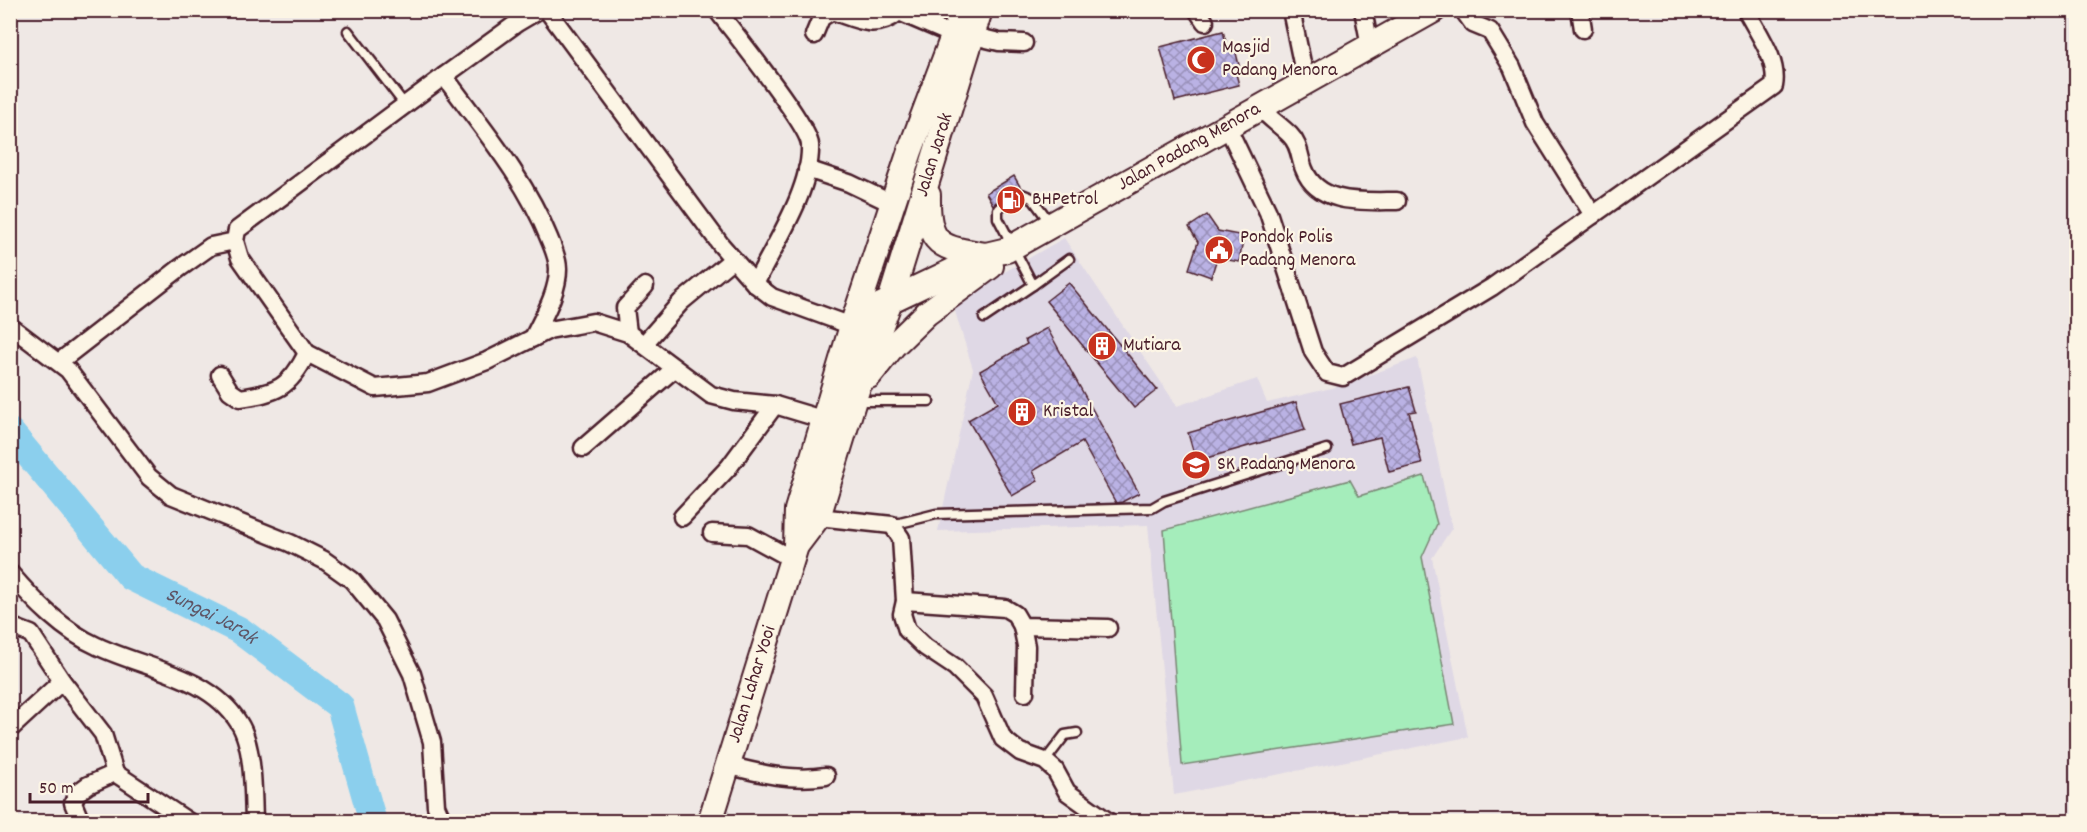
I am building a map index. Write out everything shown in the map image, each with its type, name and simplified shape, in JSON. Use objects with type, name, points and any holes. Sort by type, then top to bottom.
[{"type":"main road","name":"Jalan Jarak","points":[[885,306],[928,178],[963,35],[963,10]]},
{"type":"main road","name":"Jalan Jarak","points":[[892,207],[963,35],[980,10]]},
{"type":"main road","name":"Jalan Padang Menora","points":[[885,306],[999,254],[1434,10]]},
{"type":"main road","points":[[928,178],[927,221],[935,238],[949,250],[999,254]]},
{"type":"main road","points":[[850,389],[870,318],[885,306],[892,207]]},
{"type":"main road","points":[[850,389],[852,326],[892,207]]},
{"type":"main road","points":[[850,389],[927,313],[999,254]]},
{"type":"main road","name":"Jalan Lahar Yooi","points":[[710,822],[794,553],[797,510],[825,420],[850,389]]},
{"type":"main road","name":"Jalan Lahar Yooi","points":[[794,553],[818,517],[850,389]]},
{"type":"street","points":[[539,10],[513,16],[444,76],[237,230],[235,241],[240,258],[307,353],[375,388],[428,383],[487,361],[533,338],[567,325],[593,322],[628,333],[711,395],[734,401],[775,405],[825,420]]},
{"type":"street","points":[[547,10],[755,284],[772,297],[852,326]]},
{"type":"street","points":[[717,10],[803,126],[810,143],[805,184],[755,284]]},
{"type":"street","points":[[1291,10],[1306,82]]},
{"type":"street","points":[[1363,10],[1370,46]]},
{"type":"street","points":[[1463,10],[1473,24],[1490,31],[1512,67],[1535,123],[1593,215]]},
{"type":"street","points":[[1580,10],[1583,29]]},
{"type":"street","points":[[1227,126],[1268,212],[1312,352],[1327,373],[1344,377],[1492,287],[1774,86],[1776,75],[1768,53],[1746,10]]},
{"type":"street","points":[[814,35],[821,18],[828,12],[876,24],[886,22],[898,11],[963,35],[1024,43]]},
{"type":"street","points":[[444,76],[521,181],[539,213],[555,254],[558,269],[555,286],[533,338]]},
{"type":"street","points":[[1260,108],[1290,136],[1300,150],[1304,169],[1313,185],[1330,196],[1366,201],[1397,201]]},
{"type":"street","points":[[807,169],[849,183],[892,207]]},
{"type":"street","points":[[59,362],[211,246],[235,241]]},
{"type":"street","points":[[644,344],[681,302],[734,259]]},
{"type":"street","points":[[628,333],[625,308],[645,286]]},
{"type":"street","points":[[10,326],[68,369],[149,477],[171,495],[290,543],[324,560],[359,588],[385,620],[412,674],[432,741],[436,806],[443,822]]},
{"type":"street","points":[[220,375],[230,391],[240,398],[272,393],[298,371],[307,353]]},
{"type":"street","points":[[583,448],[674,369]]},
{"type":"street","points":[[682,517],[729,467],[775,405]]},
{"type":"street","points":[[818,517],[892,525],[901,538],[905,601],[902,614],[907,630],[925,647],[955,667],[984,696],[1003,739],[1020,752],[1045,761],[1055,770],[1067,792],[1109,822]]},
{"type":"street","points":[[712,533],[748,535],[794,553]]},
{"type":"street","points":[[10,573],[50,614],[95,646],[192,682],[226,706],[240,724],[248,742],[254,822]]},
{"type":"street","points":[[905,601],[1005,608],[1015,614],[1022,626],[1026,646],[1025,693]]},
{"type":"street","points":[[32,634],[50,614]]},
{"type":"street","points":[[10,626],[32,634],[62,681],[103,734],[115,773],[189,822]]},
{"type":"street","points":[[1022,626],[1108,628]]},
{"type":"street","points":[[10,729],[62,681]]},
{"type":"street","points":[[727,765],[774,777],[806,779],[826,776]]},
{"type":"street","points":[[81,822],[74,803],[77,793],[88,785],[115,773]]},
{"type":"lane","points":[[348,31],[405,105]]},
{"type":"lane","points":[[1033,285],[999,254],[998,209],[1008,200],[1022,194],[1032,198],[1052,225]]},
{"type":"lane","points":[[984,318],[1069,259]]},
{"type":"lane","points":[[850,389],[929,401]]},
{"type":"lane","points":[[892,525],[936,514],[1152,508],[1164,501],[1327,449]]},
{"type":"lane","points":[[1045,761],[1065,735],[1077,733]]},
{"type":"shaded area","name":"SK Padang Menora","points":[[1064,238],[1177,406],[1257,379],[1267,403],[1336,387],[1417,358],[1452,528],[1432,558],[1468,737],[1174,795],[1148,525],[938,531],[973,369],[952,302]]},
{"type":"green space","points":[[1424,476],[1437,524],[1422,557],[1454,724],[1182,765],[1164,530],[1350,480],[1359,496]]},
{"type":"building","name":"Masjid Padang Menora","points":[[1223,31],[1228,50],[1235,49],[1240,69],[1235,70],[1239,85],[1175,101],[1160,47]]},
{"type":"building","points":[[1014,176],[1021,188],[1005,194],[993,205],[986,193]]},
{"type":"building","name":"Pondok Polis Padang Menora","points":[[1207,215],[1218,231],[1244,236],[1239,262],[1217,258],[1211,277],[1189,269],[1198,242],[1189,227]]},
{"type":"building","name":"Mutiara","points":[[1069,283],[1157,390],[1134,408],[1046,301]]},
{"type":"building","points":[[1047,328],[1139,493],[1122,502],[1116,503],[1082,442],[1033,471],[1038,481],[1012,496],[968,420],[998,403],[980,371],[1027,344],[1025,340]]},
{"type":"building","points":[[1409,387],[1416,411],[1409,412],[1422,464],[1389,472],[1380,437],[1351,444],[1340,404]]},
{"type":"building","points":[[1296,402],[1305,430],[1196,461],[1188,433]]},
{"type":"waterway","name":"Sungai Jarak","points":[[10,432],[131,577],[239,630],[340,706],[373,822]]},
{"type":"place","name":"Masjid Padang Menora","points":[[1201,60]]},
{"type":"place","name":"BHPetrol","points":[[1011,200]]},
{"type":"place","name":"Pondok Polis Padang Menora","points":[[1219,250]]},
{"type":"place","name":"Mutiara","points":[[1102,346]]},
{"type":"place","name":"Kristal","points":[[1022,412]]},
{"type":"place","name":"SK Padang Menora","points":[[1196,465]]}]
